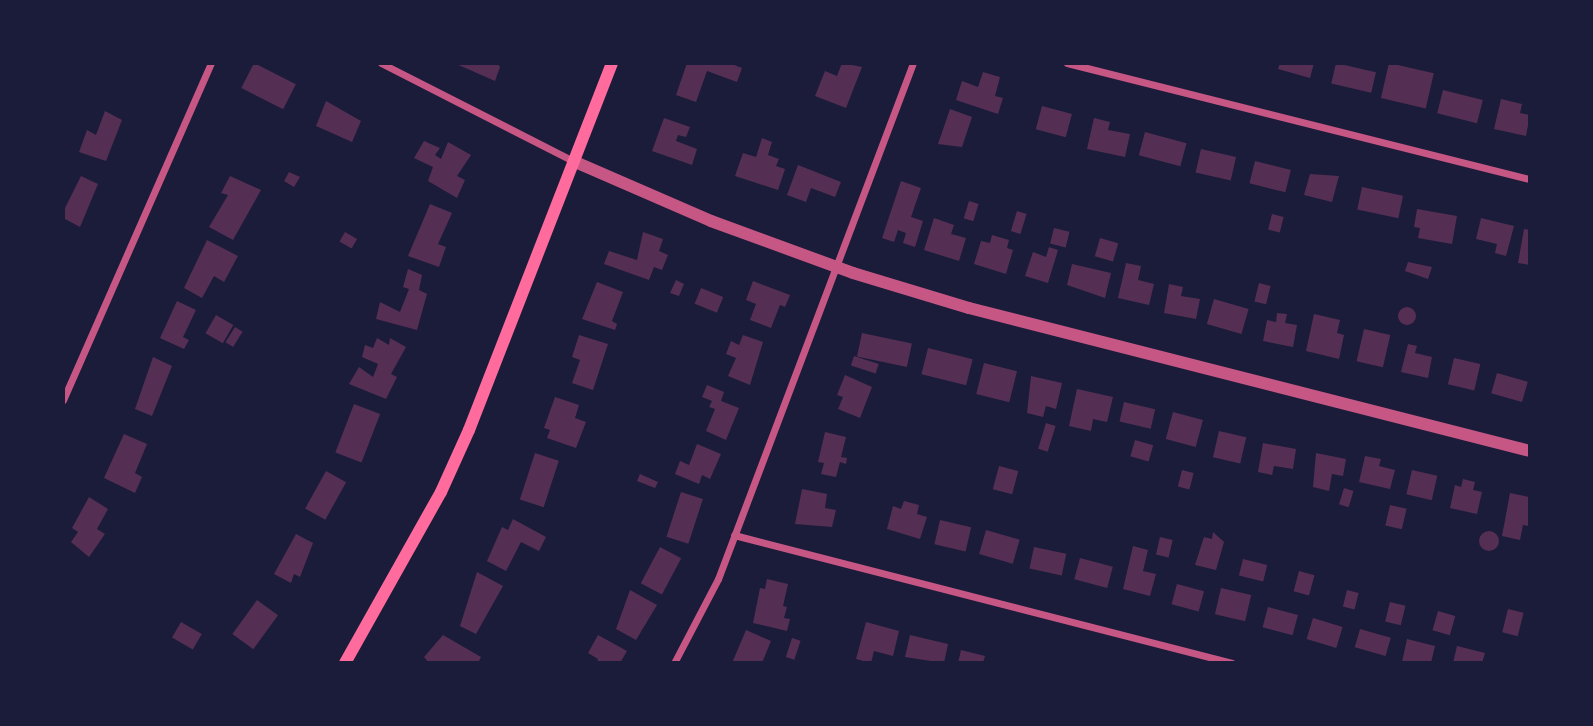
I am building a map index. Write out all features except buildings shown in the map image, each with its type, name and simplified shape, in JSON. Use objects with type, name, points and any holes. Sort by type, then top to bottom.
[{"type":"main road","points":[[345,663],[447,479],[612,63]]},
{"type":"street","points":[[63,400],[211,63]]},
{"type":"street","points":[[381,63],[573,161],[834,267],[969,308],[1530,451]]},
{"type":"street","points":[[674,663],[707,603],[913,63]]},
{"type":"street","points":[[1067,63],[1530,179]]},
{"type":"street","points":[[734,535],[1232,663]]}]
